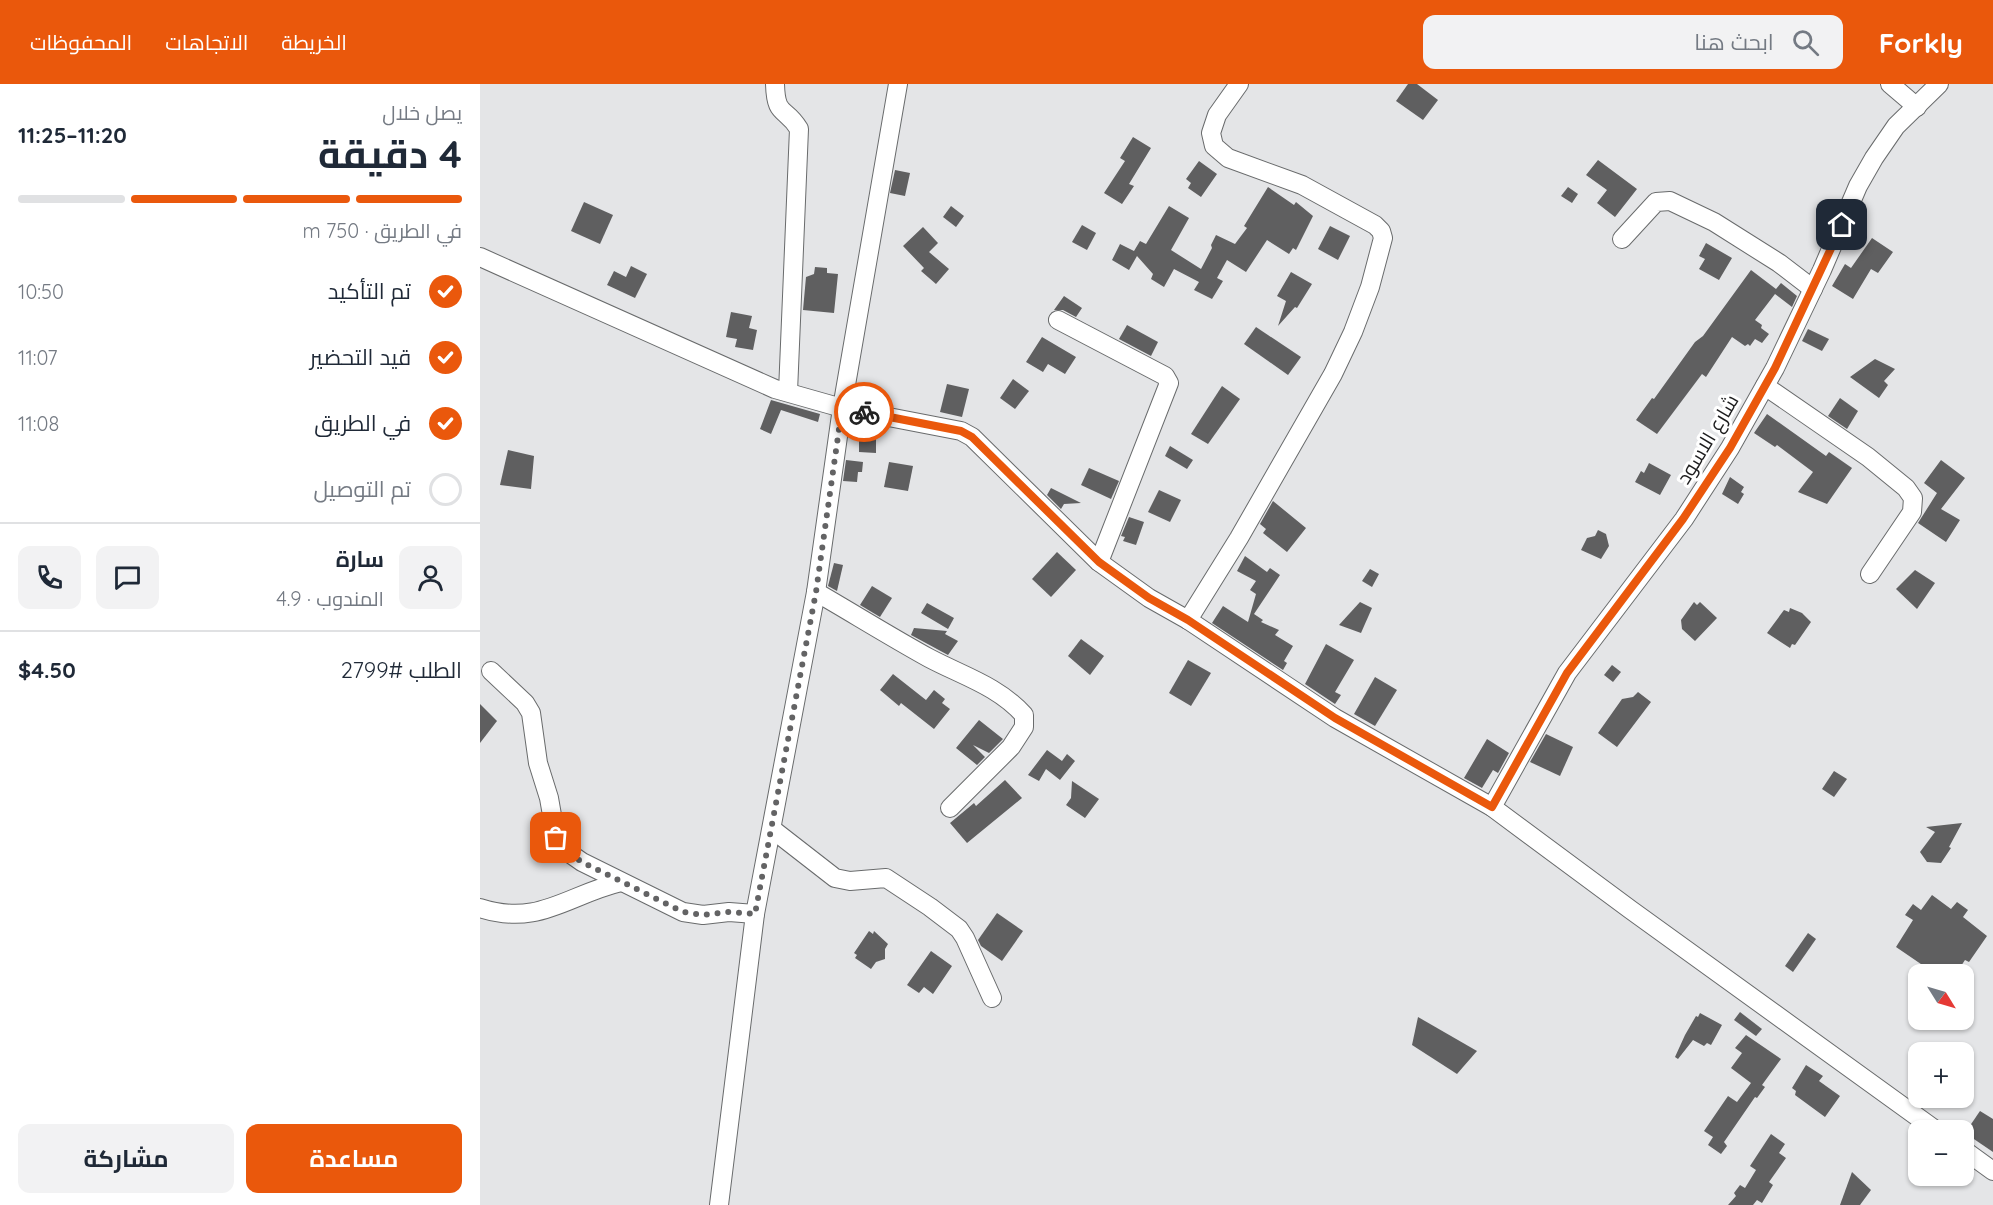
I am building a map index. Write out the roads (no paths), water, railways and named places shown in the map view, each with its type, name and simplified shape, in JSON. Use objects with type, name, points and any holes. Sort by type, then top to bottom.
[{"type":"street","points":[[775,84],[776,102],[799,129],[788,393]]},
{"type":"street","points":[[719,1205],[755,914],[816,592],[842,408],[898,84]]},
{"type":"street","points":[[1188,620],[1239,538],[1334,374],[1370,287],[1383,238],[1381,231],[1375,225],[1302,185],[1228,158],[1214,146],[1211,133],[1217,115],[1239,84]]},
{"type":"street","points":[[1890,84],[1917,107]]},
{"type":"street","name":"شارع الاسود","points":[[1492,807],[1567,673],[1638,581],[1708,484],[1765,386],[1813,289],[1858,186],[1874,158],[1896,126],[1939,84]]},
{"type":"street","points":[[1622,239],[1656,202],[1670,201],[1714,222],[1779,263],[1813,289]]},
{"type":"street","points":[[480,257],[730,370],[788,393],[842,408],[961,431],[972,437],[1099,562],[1149,598],[1188,620],[1335,718],[1492,807],[1922,1120]]},
{"type":"street","points":[[1058,320],[1165,376],[1168,380],[1168,386],[1099,562]]},
{"type":"street","points":[[1765,386],[1868,458],[1910,493],[1914,503],[1911,512],[1870,574]]},
{"type":"street","points":[[816,592],[931,659],[988,686],[1024,715],[1024,727],[1011,747],[950,808]]},
{"type":"street","points":[[491,670],[525,703],[531,713],[538,763],[549,798],[554,832],[558,843],[566,852],[683,912],[703,915],[729,912],[755,914]]},
{"type":"street","points":[[772,829],[835,878],[850,881],[885,878],[959,929],[992,998]]},
{"type":"street","points":[[480,908],[500,913],[533,913],[554,907],[597,888],[621,882]]},
{"type":"street","points":[[1974,1157],[1993,1171]]}]
